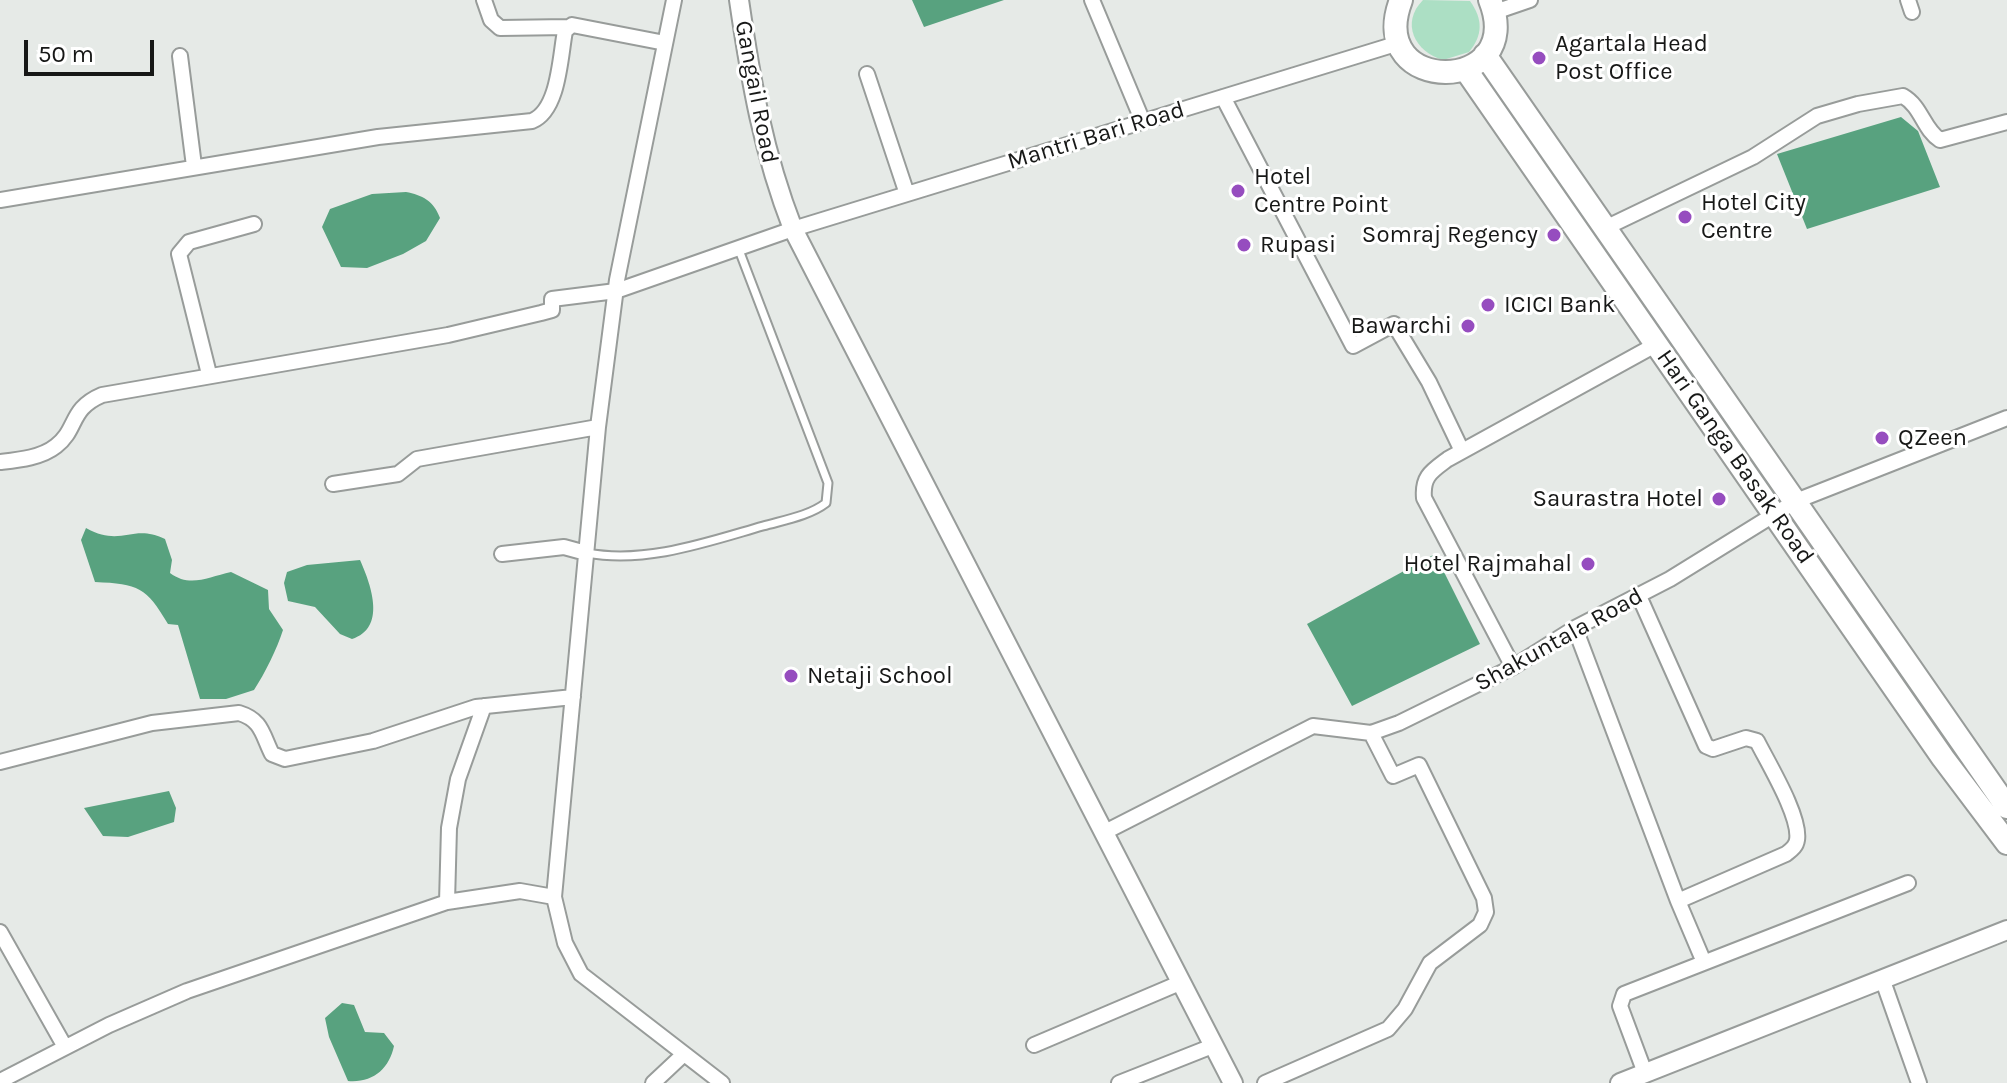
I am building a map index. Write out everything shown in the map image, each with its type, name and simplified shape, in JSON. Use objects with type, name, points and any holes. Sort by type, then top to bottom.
[{"type":"main road","points":[[1401,0],[1396,15],[1399,43],[1405,54],[1427,70],[1453,74],[1466,70],[1485,55],[1496,27],[1492,6]]},
{"type":"main road","name":"Hari Ganga Basak Road","points":[[1485,55],[2007,807]]},
{"type":"main road","name":"Hari Ganga Basak Road","points":[[1466,70],[1943,758],[2007,843]]},
{"type":"street","points":[[484,0],[491,20],[500,28],[568,27],[577,24],[665,43]]},
{"type":"street","points":[[674,0],[616,291],[598,427],[554,897],[561,934],[581,974],[722,1083]]},
{"type":"street","name":"Gangail Road","points":[[739,0],[752,95],[770,171],[793,229],[1233,1083]]},
{"type":"street","points":[[1092,0],[1143,122]]},
{"type":"street","points":[[1492,6],[1530,0]]},
{"type":"street","points":[[0,200],[378,137],[532,121],[543,114],[550,101],[568,27]]},
{"type":"street","name":"Mantri Bari Road","points":[[209,374],[448,335],[552,310],[552,299],[616,291],[793,229],[1399,43]]},
{"type":"street","points":[[180,56],[194,166]]},
{"type":"street","points":[[867,74],[907,194]]},
{"type":"street","points":[[1605,228],[1753,157],[1817,116],[1858,104],[1903,96],[1917,107],[1931,133],[1940,140],[2007,122]]},
{"type":"street","points":[[1223,97],[1353,346],[1394,324],[1429,382],[1462,451]]},
{"type":"street","points":[[0,462],[42,454],[55,447],[77,411],[91,400],[209,374],[179,254],[189,242],[254,224]]},
{"type":"street","points":[[1513,667],[1424,498],[1423,485],[1427,474],[1462,451],[1657,344]]},
{"type":"street","name":"Shakuntala Road","points":[[1105,832],[1313,726],[1371,733],[1399,723],[1513,667],[1575,628],[1639,596],[1796,501],[2007,418]]},
{"type":"street","points":[[333,484],[398,474],[417,459],[598,427]]},
{"type":"street","points":[[502,554],[564,547],[586,553]]},
{"type":"street","points":[[1639,596],[1701,740],[1713,749],[1746,738],[1757,741],[1792,813],[1798,836],[1796,846],[1786,854],[1678,901]]},
{"type":"street","points":[[1575,628],[1703,960]]},
{"type":"street","points":[[0,762],[152,723],[239,713],[252,717],[262,727],[272,754],[285,759],[373,741],[484,706],[573,697]]},
{"type":"street","points":[[447,902],[449,828],[453,804],[484,706]]},
{"type":"street","points":[[1265,1083],[1388,1029],[1405,1009],[1430,963],[1480,925],[1486,912],[1477,883],[1419,765],[1393,776],[1371,733]]},
{"type":"street","points":[[1645,1073],[1619,1001],[1632,989],[1908,883]]},
{"type":"street","points":[[0,1081],[65,1047],[187,991],[447,902],[520,891],[554,897]]},
{"type":"street","points":[[1620,1083],[1883,981],[2006,929]]},
{"type":"street","points":[[0,932],[65,1047]]},
{"type":"street","points":[[1883,981],[1919,1083]]},
{"type":"street","points":[[1034,1045],[1182,982]]},
{"type":"street","points":[[1119,1083],[1215,1045]]},
{"type":"street","points":[[653,1083],[684,1054]]},
{"type":"lane","points":[[586,553],[620,556],[680,549],[805,514],[826,503],[828,483],[739,250]]},
{"type":"shaded area","points":[[912,0],[1004,0],[924,27]]},
{"type":"shaded area","points":[[1423,0],[1470,1],[1480,27],[1469,52],[1443,60],[1418,44],[1412,18]]},
{"type":"shaded area","points":[[1901,117],[1918,131],[1940,187],[1807,229],[1777,154]]},
{"type":"shaded area","points":[[406,192],[427,200],[440,218],[426,241],[367,268],[341,267],[322,227],[330,209],[372,194]]},
{"type":"shaded area","points":[[86,528],[109,536],[144,533],[165,539],[172,560],[170,573],[185,580],[231,572],[268,590],[269,609],[283,630],[254,690],[226,699],[200,699],[178,625],[168,624],[154,602],[140,590],[122,584],[95,582],[81,540]]},
{"type":"shaded area","points":[[1435,554],[1480,644],[1352,706],[1307,624]]},
{"type":"shaded area","points":[[360,560],[369,582],[373,606],[373,616],[363,634],[352,639],[340,634],[315,607],[288,601],[284,583],[287,572],[307,565]]},
{"type":"shaded area","points":[[169,791],[176,808],[174,822],[128,837],[103,836],[84,808]]},
{"type":"shaded area","points":[[342,1003],[354,1005],[365,1032],[384,1033],[394,1046],[384,1068],[365,1080],[348,1081],[329,1037],[325,1018]]},
{"type":"place","name":"Agartala Head Post Office","points":[[1539,58]]},
{"type":"place","name":"Hotel Centre Point","points":[[1238,191]]},
{"type":"place","name":"Hotel City Centre","points":[[1685,217]]},
{"type":"place","name":"Somraj Regency","points":[[1554,235]]},
{"type":"place","name":"Rupasi","points":[[1244,245]]},
{"type":"place","name":"ICICI Bank","points":[[1488,305]]},
{"type":"place","name":"Bawarchi","points":[[1468,326]]},
{"type":"place","name":"QZeen","points":[[1882,438]]},
{"type":"place","name":"Saurastra Hotel","points":[[1719,499]]},
{"type":"place","name":"Hotel Rajmahal","points":[[1588,564]]},
{"type":"place","name":"Netaji School","points":[[791,676]]}]
